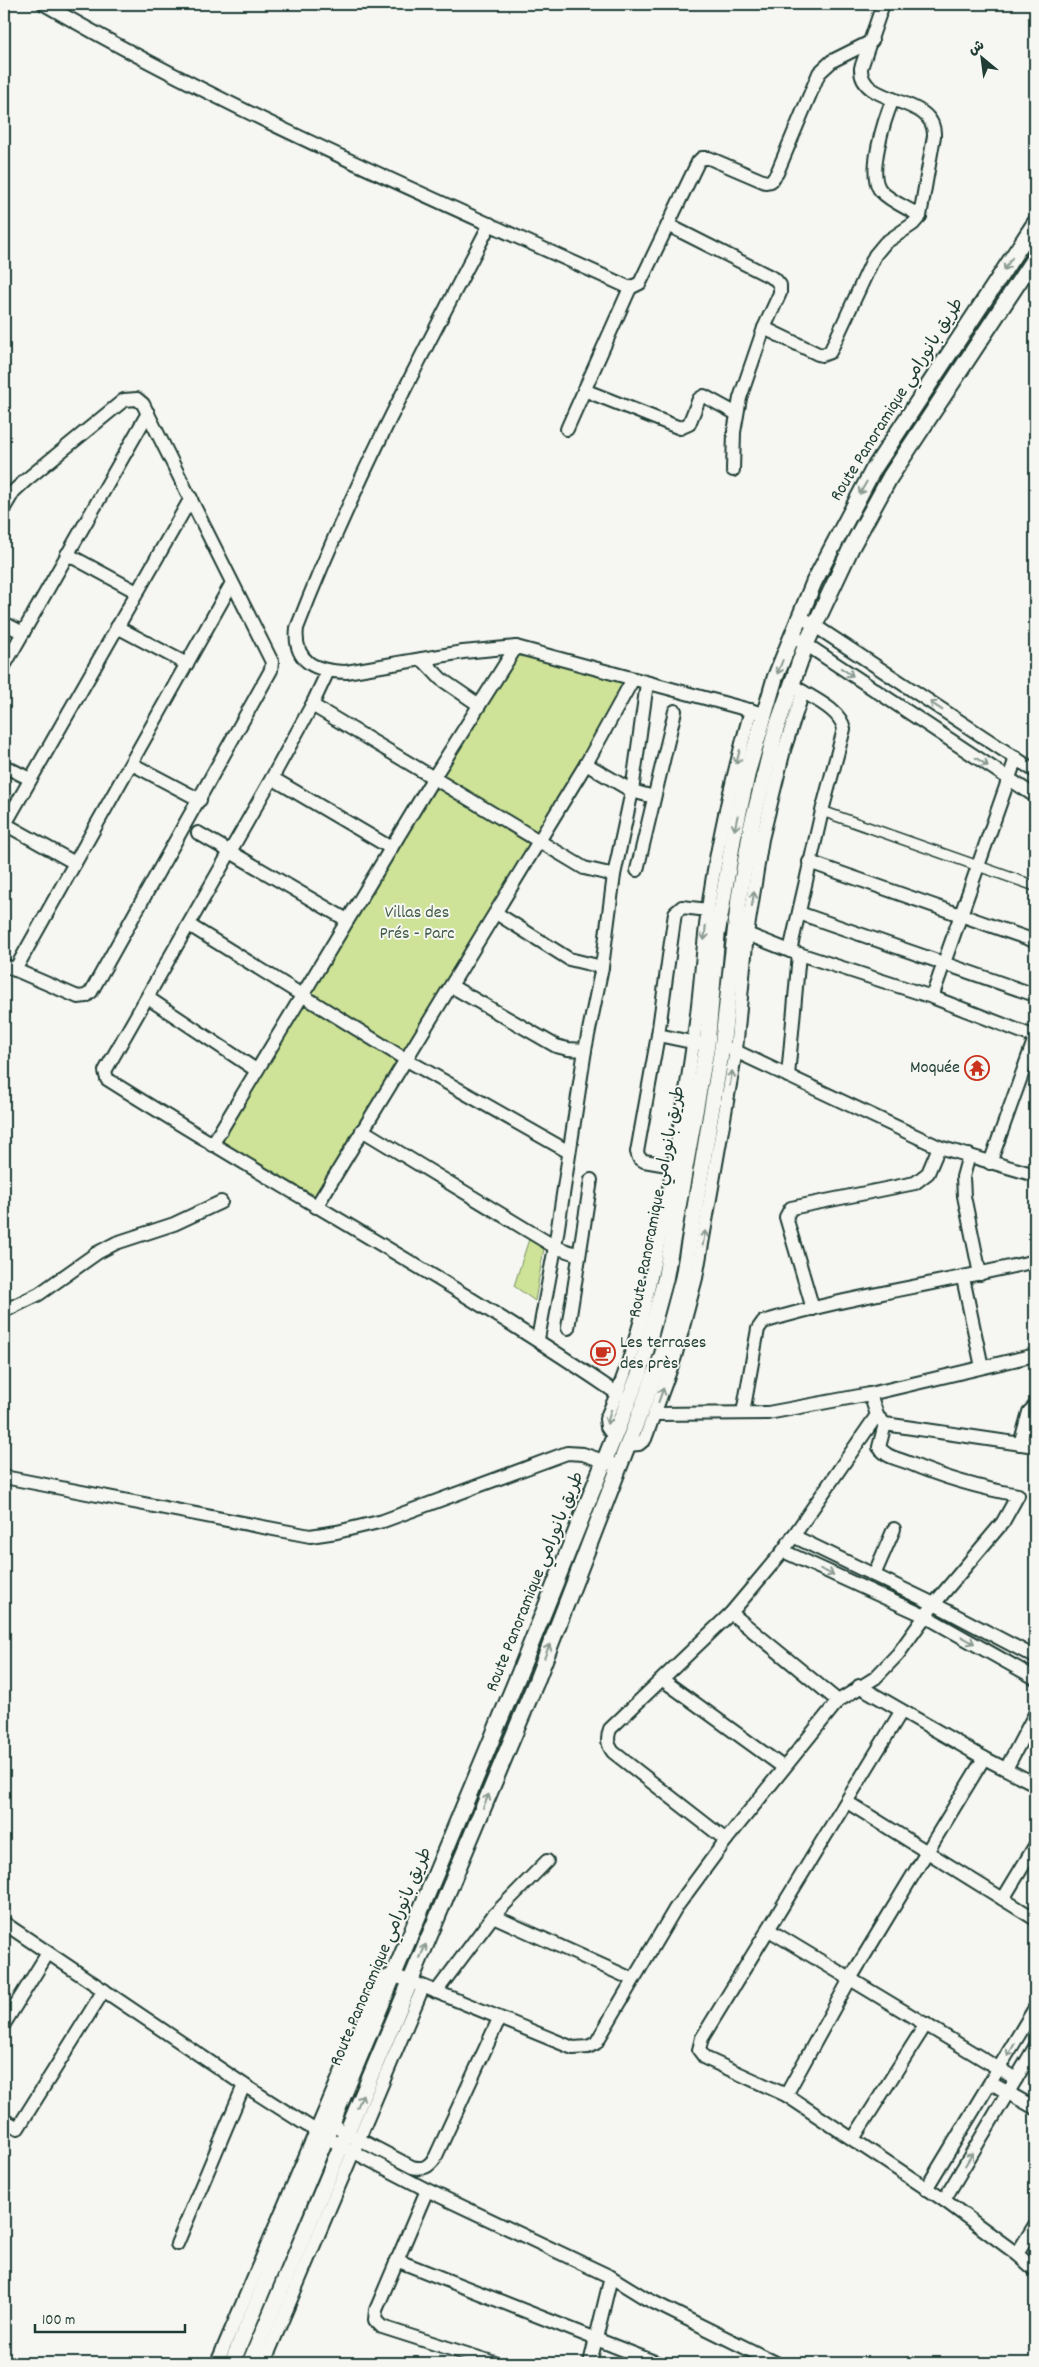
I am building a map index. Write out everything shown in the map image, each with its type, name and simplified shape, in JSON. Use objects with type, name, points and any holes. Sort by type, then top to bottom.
[{"type":"street","points":[[44,4],[109,40],[337,156],[630,288]]},
{"type":"street","points":[[764,328],[818,354],[830,352],[874,255],[885,243],[913,224],[920,216],[934,136],[934,126],[925,114],[868,87],[861,76],[861,68],[872,41],[883,4]]},
{"type":"street","points":[[567,429],[630,288],[640,283],[702,158],[709,158],[766,182],[775,178],[819,73],[832,61],[872,41]]},
{"type":"street","points":[[893,99],[879,138],[876,183],[887,196],[920,216]]},
{"type":"street","name":"Route Panoramique طريق بانورامي","points":[[232,2363],[323,2128],[394,1976],[519,1674],[640,1372],[658,1311],[715,1046],[717,935],[728,864],[758,712],[832,544],[873,470],[1035,223]]},
{"type":"street","points":[[490,224],[394,408],[350,502],[298,628],[297,647],[301,655],[317,668],[346,672],[463,652],[516,647],[758,712],[731,785],[708,910],[715,1046],[691,1304],[675,1357],[644,1442],[628,1445]]},
{"type":"street","points":[[668,226],[778,282],[780,293],[764,328],[744,382],[737,414],[733,470]]},
{"type":"street","name":"Route Panoramique طريق بانورامي","points":[[250,2363],[350,2143],[417,1984],[662,1356],[677,1304],[715,1046],[747,852],[768,758],[797,688],[806,644],[851,548],[890,476],[1035,257]]},
{"type":"street","points":[[584,390],[683,429],[689,424],[699,399],[704,396],[737,414]]},
{"type":"street","points":[[4,508],[14,491],[26,480],[124,400],[137,399],[143,404],[148,413],[232,583],[269,652],[272,666],[200,800],[88,995],[78,997],[10,968],[76,863],[232,583]]},
{"type":"street","points":[[4,666],[148,413]]},
{"type":"street","points":[[76,863],[4,825],[191,498]]},
{"type":"street","points":[[67,554],[137,592]]},
{"type":"street","points":[[800,616],[1035,771]]},
{"type":"street","points":[[4,623],[23,633]]},
{"type":"street","points":[[117,627],[187,664]]},
{"type":"street","points":[[792,635],[1035,796]]},
{"type":"street","points":[[212,1145],[434,777],[516,647]]},
{"type":"street","points":[[422,659],[441,678],[479,705]]},
{"type":"street","points":[[328,671],[312,705],[272,778],[105,1071],[107,1079],[212,1145],[538,1339],[618,1394]]},
{"type":"street","points":[[316,1207],[586,764],[633,679]]},
{"type":"street","points":[[538,1339],[555,1247],[585,1050],[602,967],[614,874],[632,791],[646,683]]},
{"type":"street","points":[[614,1437],[606,1423],[618,1394],[640,1328],[673,1166],[715,1046],[747,934],[768,810],[784,750],[797,688],[836,714],[843,723],[842,740],[809,862],[799,913],[788,1076]]},
{"type":"street","points":[[625,693],[644,699]]},
{"type":"street","points":[[312,705],[584,868],[614,874]]},
{"type":"street","points":[[637,870],[675,711]]},
{"type":"street","points":[[932,998],[1016,758]]},
{"type":"street","points":[[132,764],[200,800]]},
{"type":"street","points":[[586,764],[632,791],[654,797]]},
{"type":"street","points":[[4,766],[30,779]]},
{"type":"street","points":[[272,778],[392,848]]},
{"type":"street","points":[[822,811],[1035,886]]},
{"type":"street","points":[[198,833],[347,920]]},
{"type":"street","points":[[809,862],[1035,941]]},
{"type":"street","points":[[673,1166],[644,1161],[638,1155],[658,1035],[675,913],[682,907],[708,910]]},
{"type":"street","points":[[496,913],[569,959],[602,967]]},
{"type":"street","points":[[799,913],[1035,995]]},
{"type":"street","points":[[189,925],[405,1059],[569,1152]]},
{"type":"street","points":[[747,934],[795,953],[932,998],[1035,1037],[1029,1072],[990,1163]]},
{"type":"street","points":[[451,986],[556,1046],[585,1050]]},
{"type":"street","points":[[148,998],[256,1070]]},
{"type":"street","points":[[658,1035],[715,1046],[788,1076],[938,1147],[1035,1174]]},
{"type":"street","points":[[362,1130],[555,1247],[579,1254]]},
{"type":"street","points":[[813,1309],[786,1217],[791,1208],[915,1184],[928,1173],[938,1147]]},
{"type":"street","points":[[969,1155],[963,1177],[964,1196],[980,1274]]},
{"type":"street","points":[[568,1328],[591,1180]]},
{"type":"street","points":[[4,1311],[39,1294],[97,1253],[116,1243],[174,1224],[222,1202]]},
{"type":"street","points":[[744,1413],[760,1325],[767,1321],[886,1292],[963,1278],[1035,1261]]},
{"type":"street","points":[[963,1278],[982,1367]]},
{"type":"street","points":[[654,1414],[768,1413],[870,1394],[1035,1355]]},
{"type":"street","points":[[394,1976],[573,2048],[588,2047],[600,2038],[632,1979],[675,1909],[726,1840],[838,1701],[859,1686],[875,1678],[885,1669],[934,1604],[1004,1522],[1018,1495],[985,1489],[933,1474],[889,1456],[880,1447],[881,1420],[870,1394]]},
{"type":"street","points":[[1020,1444],[1029,1412],[1035,1406]]},
{"type":"street","points":[[881,1420],[1035,1446]]},
{"type":"street","points":[[726,1840],[618,1757],[608,1745],[607,1737],[610,1729],[730,1614],[783,1552],[793,1536],[881,1420]]},
{"type":"street","points":[[4,1477],[310,1536],[345,1531],[383,1521],[567,1453],[583,1454],[619,1467]]},
{"type":"street","points":[[874,1575],[894,1530]]},
{"type":"street","points":[[793,1536],[934,1604],[1035,1657]]},
{"type":"street","points":[[783,1552],[925,1616],[1035,1678]]},
{"type":"street","points":[[730,1614],[838,1701]]},
{"type":"street","points":[[663,1680],[783,1768]]},
{"type":"street","points":[[859,1686],[901,1712],[1035,1784]]},
{"type":"street","points":[[901,1712],[702,2038],[699,2050],[705,2058],[786,2095],[944,2200],[1017,2254],[1035,2270]]},
{"type":"street","points":[[1006,1769],[1033,1722]]},
{"type":"street","points":[[786,2095],[850,1979],[984,1758]]},
{"type":"street","points":[[847,1802],[1035,1919]]},
{"type":"street","points":[[1003,1899],[1035,1846]]},
{"type":"street","points":[[436,1992],[493,1916],[548,1861]]},
{"type":"street","points":[[493,1916],[632,1979]]},
{"type":"street","points":[[4,1923],[244,2085],[350,2143],[427,2190],[611,2277],[755,2358],[776,2363]]},
{"type":"street","points":[[769,1930],[1016,2079]]},
{"type":"street","points":[[4,2024],[48,1953]]},
{"type":"street","points":[[4,2120],[18,2128],[104,1990]]},
{"type":"street","points":[[926,2189],[1035,2008]]},
{"type":"street","points":[[350,2143],[418,2169],[431,2164],[499,2019]]},
{"type":"street","points":[[853,2139],[926,2024]]},
{"type":"street","points":[[944,2200],[1035,2047]]},
{"type":"street","points":[[991,2083],[1035,2108]]},
{"type":"street","points":[[177,2244],[244,2085]]},
{"type":"street","points":[[217,2363],[323,2128]]},
{"type":"street","points":[[264,2363],[350,2143]]},
{"type":"street","points":[[427,2190],[376,2310],[374,2316],[376,2324],[495,2363]]},
{"type":"street","points":[[1017,2254],[1035,2225]]},
{"type":"street","points":[[396,2260],[657,2363]]},
{"type":"street","points":[[590,2363],[611,2277]]},
{"type":"green space","name":"Villas des Prés - Parc","points":[[516,647],[633,679],[321,1198],[212,1145]]},
{"type":"green space","points":[[529,1239],[544,1248],[535,1301],[514,1286]]},
{"type":"place","name":"Moquée","points":[[977,1068]]},
{"type":"place","name":"Les terrases des près","points":[[603,1353]]}]
